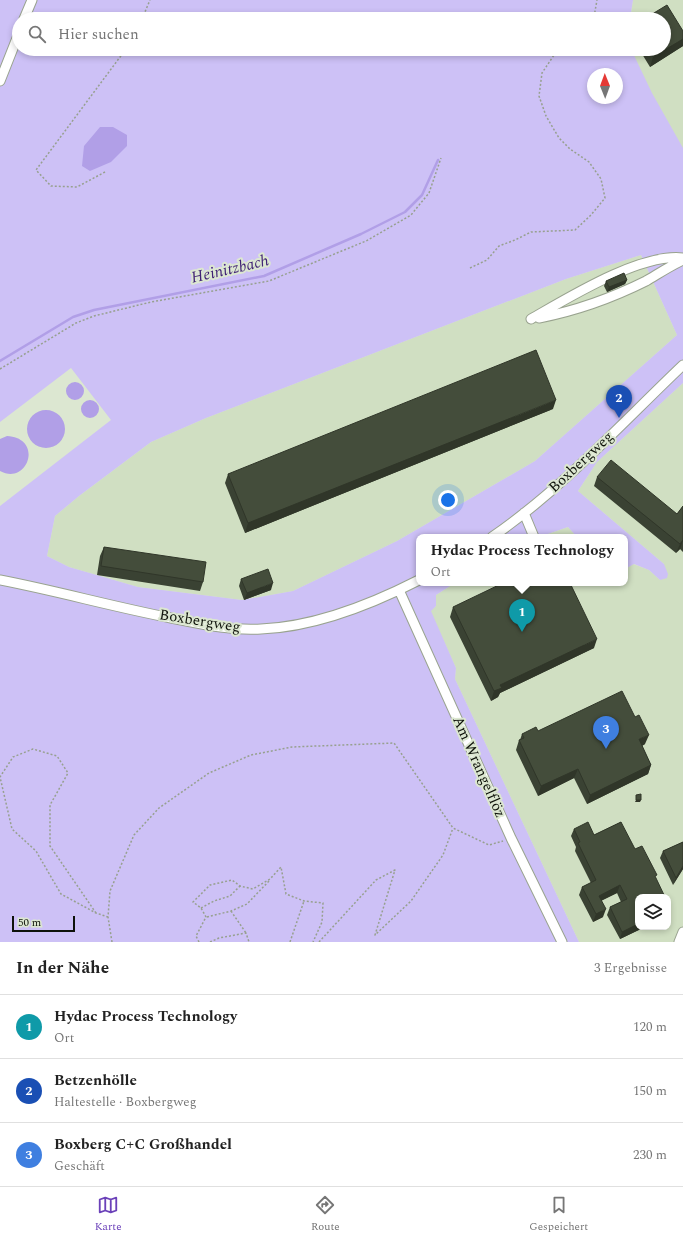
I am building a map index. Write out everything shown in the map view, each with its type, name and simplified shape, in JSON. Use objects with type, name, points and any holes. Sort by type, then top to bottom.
[{"type":"street","points":[[27,12],[32,0]]},
{"type":"street","points":[[0,81],[12,51]]},
{"type":"street","points":[[668,258],[683,259],[645,281],[596,301],[558,315],[531,319],[590,286],[643,263],[668,258]]},
{"type":"street","name":"Boxbergweg","points":[[496,534],[543,498],[574,470],[683,365]]},
{"type":"street","points":[[524,513],[533,534]]},
{"type":"street","name":"Boxbergweg","points":[[0,580],[119,608],[219,627],[261,629],[304,624],[352,609],[416,582]]},
{"type":"street","name":"Am Wrangelflöz","points":[[399,590],[511,838],[562,942]]},
{"type":"street","points":[[679,942],[683,932]]},
{"type":"path","points":[[145,12],[150,0]]},
{"type":"path","points":[[595,12],[597,0]]},
{"type":"path","points":[[105,172],[77,187],[51,186],[36,170],[121,56]]},
{"type":"path","points":[[470,268],[487,260],[499,246],[531,232],[575,230],[591,215],[605,198],[601,180],[589,162],[570,149],[559,138],[546,116],[539,96],[542,73],[553,56]]},
{"type":"path","points":[[0,369],[76,322],[151,302],[269,281],[366,241],[411,215],[428,193],[441,158]]},
{"type":"path","points":[[112,942],[108,917],[110,891],[134,835],[159,808],[208,773],[251,755],[292,747],[394,743],[452,828],[489,845],[511,838]]},
{"type":"path","points":[[96,913],[50,846],[50,805],[68,773],[57,756],[33,749],[12,757],[0,777],[12,830],[36,851],[61,894],[96,913],[108,917]]},
{"type":"path","points":[[319,942],[376,880],[395,870],[375,935],[411,901],[444,855],[452,828]]},
{"type":"path","points":[[206,917],[231,912],[247,904],[281,867],[286,894],[304,901],[323,903],[322,922],[313,942]]},
{"type":"path","points":[[206,917],[201,908],[193,902],[210,885],[232,880],[240,886],[253,889],[270,879]]},
{"type":"path","points":[[201,908],[214,901],[230,896],[240,886]]},
{"type":"path","points":[[290,942],[304,901]]},
{"type":"path","points":[[231,912],[246,933],[249,942]]},
{"type":"path","points":[[198,942],[196,936],[206,917]]},
{"type":"path","points":[[210,942],[219,938],[246,933]]},
{"type":"shaded area","points":[[0,0],[633,0],[631,12],[12,12],[12,56],[634,56],[652,93],[683,148],[683,383],[597,462],[578,491],[664,564],[668,574],[667,578],[660,580],[649,570],[634,564],[628,567],[628,534],[574,534],[568,527],[548,534],[416,534],[416,586],[450,586],[436,595],[436,606],[431,611],[456,668],[455,679],[579,942],[0,942],[0,506],[111,420],[71,368],[0,422]],"holes":[[[641,255],[677,335],[535,461],[397,541],[293,591],[242,600],[138,587],[69,567],[47,556],[55,516],[151,442],[206,418],[566,279]]]},
{"type":"shaded area","points":[[633,0],[683,0],[683,230],[589,104],[623,104],[623,68],[587,68],[587,102],[561,67],[579,56],[671,56],[671,12],[631,12]]},
{"type":"shaded area","points":[[100,127],[113,127],[127,135],[127,146],[111,162],[90,171],[82,166],[84,146]]},
{"type":"shaded area","points":[[641,255],[677,335],[535,461],[397,541],[293,591],[242,600],[138,587],[69,567],[47,556],[55,516],[151,442],[206,418],[566,279]]},
{"type":"shaded area","points":[[71,382],[79,382],[84,387],[82,398],[79,400],[71,400],[66,395],[66,387]]},
{"type":"shaded area","points":[[683,383],[683,942],[579,942],[455,679],[456,668],[430,611],[436,606],[436,595],[450,586],[628,586],[628,567],[633,564],[649,570],[660,580],[664,564],[578,491],[597,462]]},
{"type":"shaded area","points":[[86,400],[94,400],[99,405],[97,416],[94,418],[86,418],[81,413],[81,405]]},
{"type":"shaded area","points":[[42,410],[50,410],[57,413],[62,418],[65,429],[62,440],[57,445],[50,448],[42,448],[35,445],[30,440],[27,433],[27,425],[30,418],[35,413]]},
{"type":"shaded area","points":[[7,436],[18,439],[25,444],[28,452],[28,460],[24,467],[18,472],[10,474],[0,471],[0,439]]},
{"type":"shaded area","points":[[568,527],[574,534],[548,534]]},
{"type":"building","points":[[667,5],[683,31],[683,39],[671,46],[671,12],[656,12]]},
{"type":"building","points":[[624,273],[627,280],[609,287],[606,281]]},
{"type":"building","points":[[536,350],[556,400],[248,523],[228,474]]},
{"type":"building","points":[[611,460],[677,514],[683,506],[683,540],[680,544],[597,477]]},
{"type":"building","points":[[104,547],[206,562],[203,582],[101,566]]},
{"type":"building","points":[[268,569],[273,583],[247,593],[241,579]]},
{"type":"building","points":[[497,586],[571,586],[597,639],[500,685],[502,688],[494,691],[453,607]]},
{"type":"building","points":[[622,691],[635,717],[639,715],[649,735],[639,739],[651,765],[590,795],[578,769],[541,786],[519,740],[524,738],[522,734],[536,727],[538,731]]},
{"type":"building","points":[[641,794],[641,800],[636,800],[636,795]]},
{"type":"building","points":[[588,822],[594,835],[621,822],[635,849],[642,846],[657,875],[655,876],[664,894],[635,894],[635,926],[622,932],[610,907],[627,899],[620,885],[599,896],[606,909],[596,914],[582,887],[596,880],[578,843],[580,842],[574,829]]},
{"type":"building","points":[[683,842],[683,866],[676,878],[663,851]]},
{"type":"waterway","name":"Heinitzbach","points":[[0,361],[73,317],[94,310],[264,276],[361,234],[405,212],[422,195],[438,160]]},
{"type":"place","name":"Betzenhölle","points":[[619,418]]},
{"type":"place","name":"Hydac Process Technology","points":[[522,632]]},
{"type":"place","name":"Boxberg C+C Großhandel","points":[[606,749]]}]
